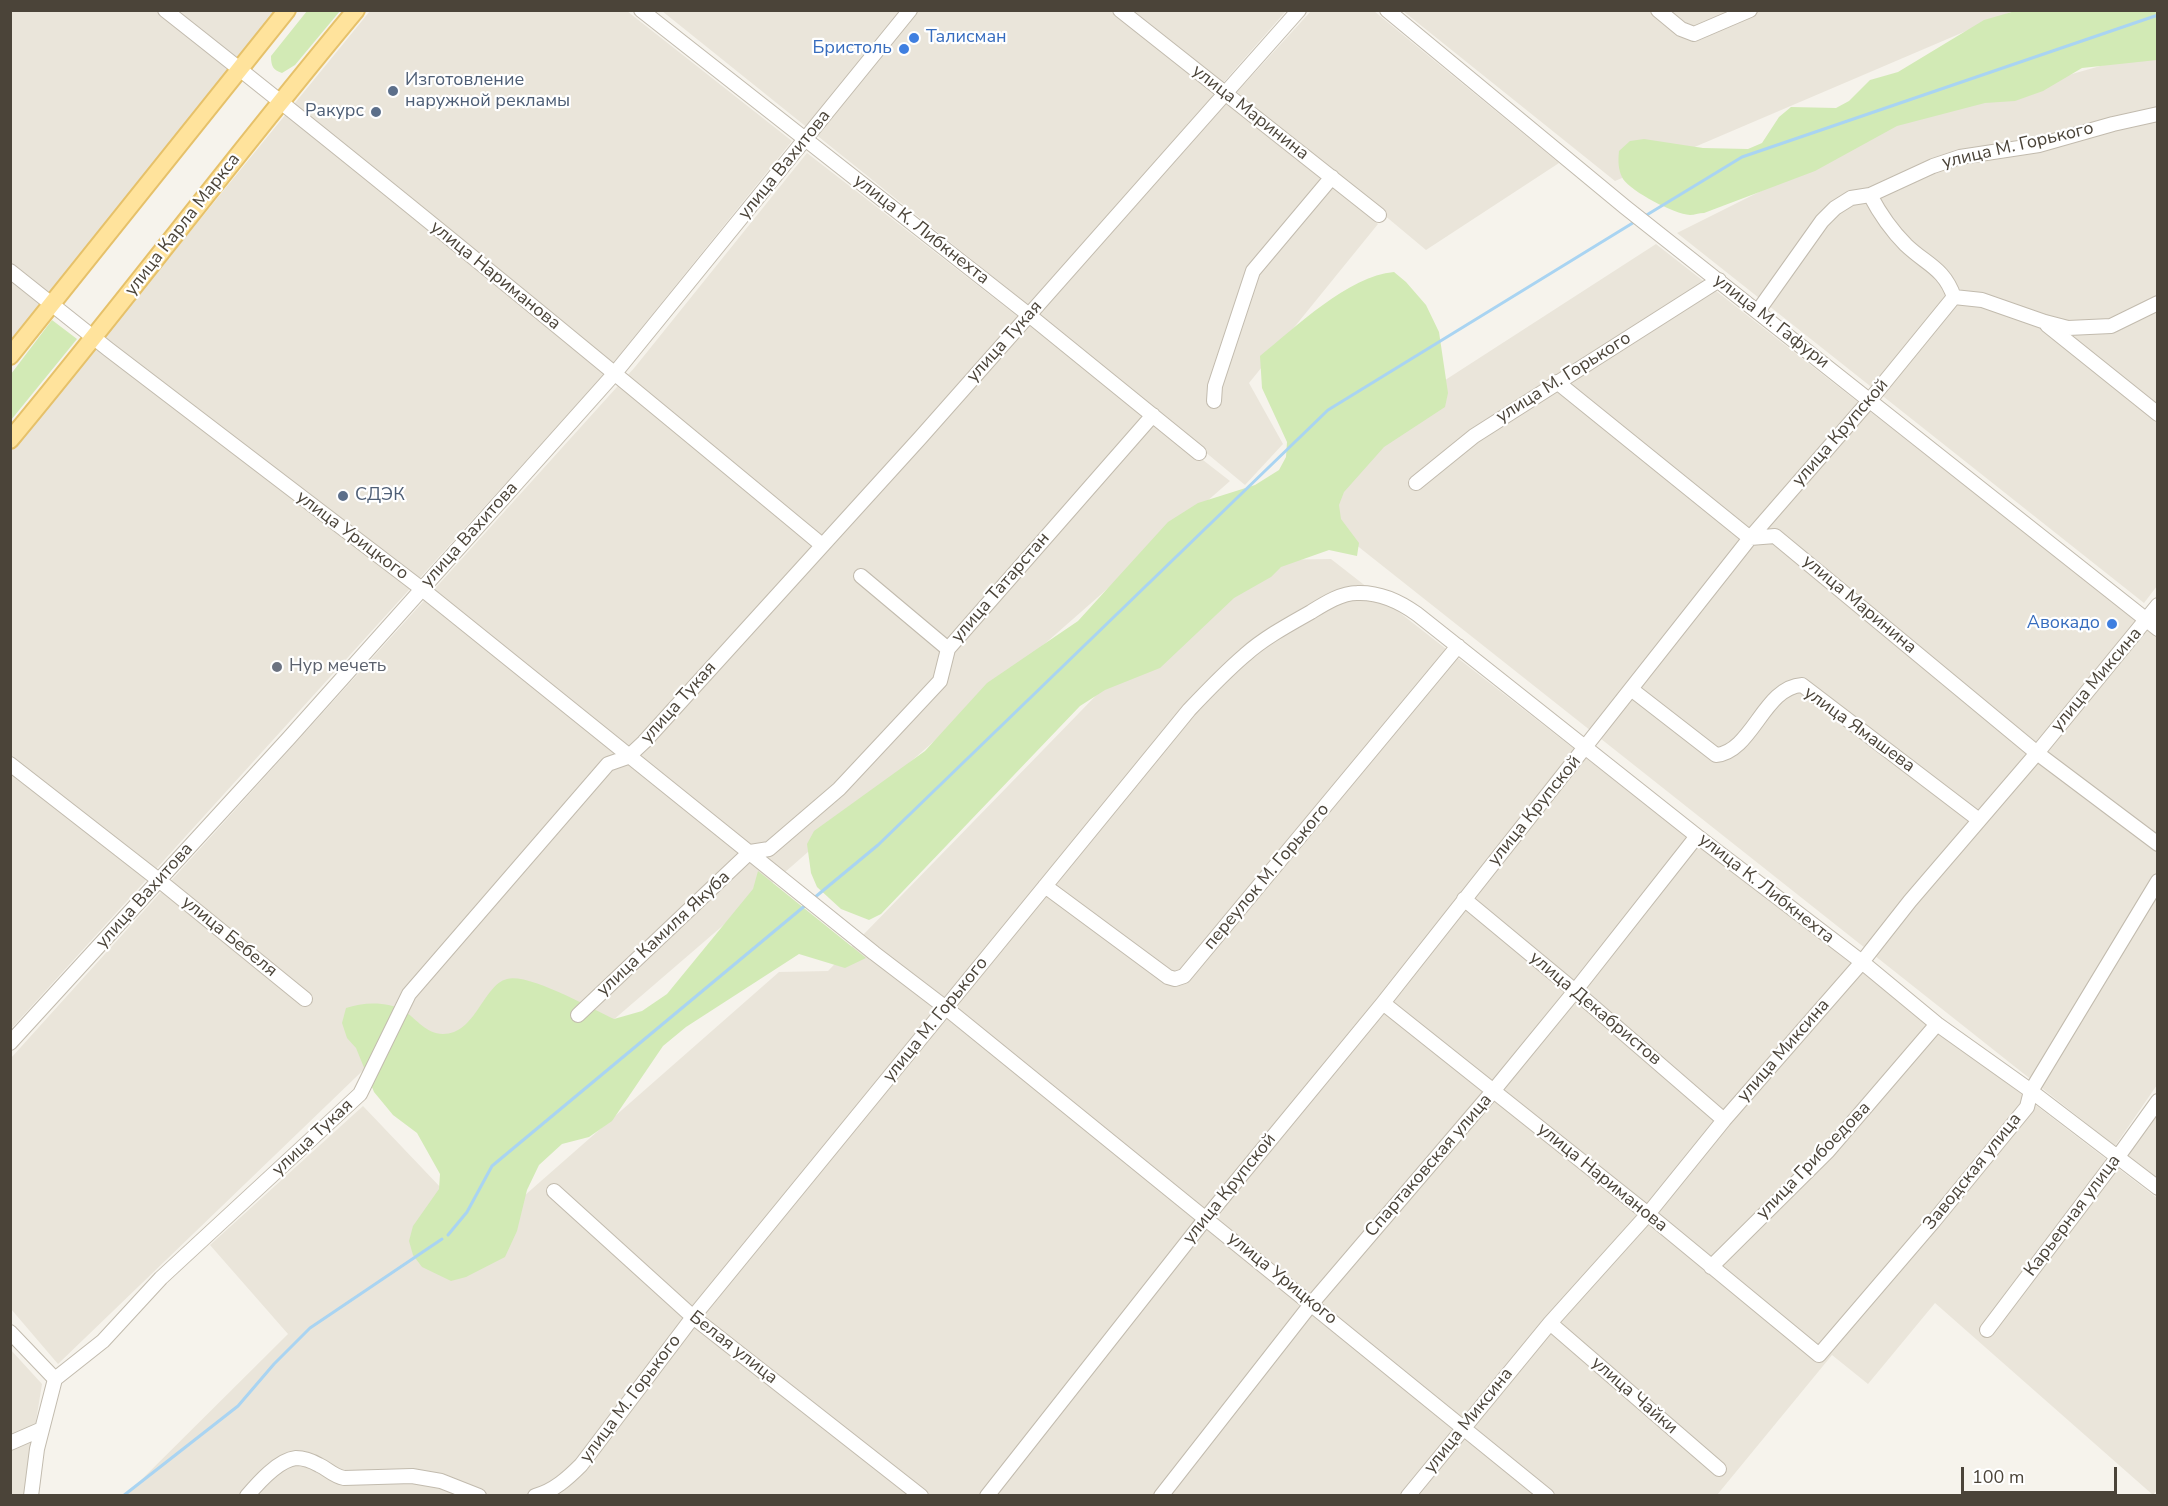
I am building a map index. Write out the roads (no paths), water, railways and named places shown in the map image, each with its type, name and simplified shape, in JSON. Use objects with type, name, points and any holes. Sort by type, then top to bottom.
[{"type":"main road","points":[[10,356],[287,10]]},
{"type":"main road","name":"улица Карла Маркса","points":[[10,440],[94,339],[280,101],[356,10]]},
{"type":"street","name":"улица Нариманова","points":[[165,10],[615,373],[822,545]]},
{"type":"street","name":"улица К. Либкнехта","points":[[640,10],[1029,315],[1199,453]]},
{"type":"street","name":"улица Вахитова","points":[[10,1043],[160,881],[615,373],[910,10]]},
{"type":"street","name":"улица Маринина","points":[[1120,10],[1379,215]]},
{"type":"street","name":"улица Тукая","points":[[55,1379],[103,1341],[161,1278],[360,1094],[409,994],[608,764],[628,757],[644,741],[1029,315],[1299,10]]},
{"type":"street","name":"улица М. Гафури","points":[[1387,10],[1625,207],[2152,625]]},
{"type":"street","points":[[1658,10],[1681,29],[1694,34],[1750,10]]},
{"type":"street","name":"улица М. Горького","points":[[1758,311],[1822,221],[1835,208],[1851,198],[1870,195],[1933,166],[1960,157],[2039,145],[2157,114]]},
{"type":"street","points":[[1214,401],[1215,386],[1253,271],[1332,177]]},
{"type":"street","points":[[1870,195],[1896,235],[1940,272],[1950,284],[1954,297],[1992,303],[2067,328],[2111,326],[2157,303]]},
{"type":"street","name":"улица Урицкого","points":[[10,271],[94,339],[422,589],[628,757],[750,852],[874,954],[946,1008],[1312,1303],[1547,1496]]},
{"type":"street","name":"улица М. Горького","points":[[1416,483],[1474,436],[1719,280]]},
{"type":"street","name":"улица Крупской","points":[[987,1496],[1206,1218],[1383,1003],[1587,748],[1750,538],[1870,400],[1954,297]]},
{"type":"street","points":[[2044,322],[2157,414]]},
{"type":"street","points":[[1557,382],[1750,538]]},
{"type":"street","name":"улица Татарстан","points":[[750,852],[769,849],[839,789],[940,681],[948,649],[1153,415]]},
{"type":"street","name":"улица Маринина","points":[[1750,538],[1775,536],[2037,753],[2157,844]]},
{"type":"street","points":[[861,576],[948,649]]},
{"type":"street","name":"улица М. Горького","points":[[535,1496],[570,1477],[581,1465],[693,1317],[1189,710],[1245,654],[1265,639],[1324,604],[1349,594],[1374,594]]},
{"type":"street","name":"улица К. Либкнехта","points":[[1374,594],[1403,604],[1697,836],[1862,962],[1937,1024],[2031,1091],[2157,1188]]},
{"type":"street","name":"улица Миксина","points":[[1408,1496],[1550,1323],[1648,1214],[1724,1120],[1862,962],[1979,820],[2152,625],[2157,605]]},
{"type":"street","name":"переулок М. Горького","points":[[1045,886],[1168,977],[1175,979],[1184,976],[1458,646]]},
{"type":"street","name":"улица Ямашева","points":[[1631,689],[1716,755],[1724,754],[1746,735],[1782,693],[1793,686],[1803,685],[1979,820]]},
{"type":"street","name":"улица Бебеля","points":[[10,764],[160,881],[305,999]]},
{"type":"street","name":"Спартаковская улица","points":[[1161,1496],[1312,1303],[1494,1090],[1697,836]]},
{"type":"street","name":"улица Камиля Якуба","points":[[578,1015],[750,852]]},
{"type":"street","name":"Заводская улица","points":[[1819,1355],[1933,1222],[2027,1107],[2031,1091],[2157,881]]},
{"type":"street","name":"улица Декабристов","points":[[1464,899],[1724,1120]]},
{"type":"street","name":"улица Нариманова","points":[[1383,1003],[1648,1214],[1819,1355]]},
{"type":"street","name":"улица Грибоедова","points":[[1711,1267],[1828,1151],[1937,1024]]},
{"type":"street","name":"Карьерная улица","points":[[1987,1330],[2118,1158],[2157,1101]]},
{"type":"street","name":"Белая улица","points":[[554,1191],[693,1317],[921,1496]]},
{"type":"street","name":"улица Чайки","points":[[1550,1323],[1719,1469]]},
{"type":"street","points":[[10,1332],[55,1379],[37,1449],[31,1496]]},
{"type":"street","points":[[10,1443],[42,1429]]},
{"type":"street","points":[[247,1496],[277,1467],[289,1460],[299,1458],[319,1465],[334,1476],[344,1478],[381,1475],[412,1476],[441,1481],[480,1496]]},
{"type":"waterway","points":[[1645,216],[1742,157],[2158,15]]},
{"type":"waterway","points":[[814,898],[878,845],[1328,410],[1636,221]]},
{"type":"waterway","points":[[448,1235],[467,1212],[492,1166],[807,904]]},
{"type":"waterway","points":[[123,1496],[238,1406],[274,1364],[310,1328],[442,1239]]},
{"type":"place","name":"Талисман","points":[[914,38]]},
{"type":"place","name":"Бристоль","points":[[904,49]]},
{"type":"place","name":"Изготовление наружной рекламы","points":[[393,91]]},
{"type":"place","name":"Ракурс","points":[[376,112]]},
{"type":"place","name":"СДЭК","points":[[343,496]]},
{"type":"place","name":"Авокадо","points":[[2112,624]]},
{"type":"place","name":"Нур мечеть","points":[[277,667]]}]
